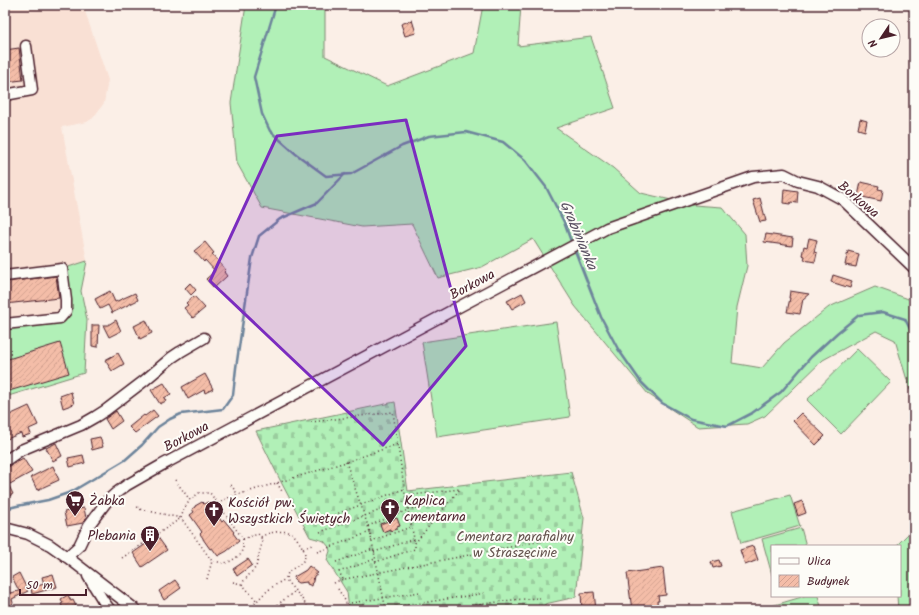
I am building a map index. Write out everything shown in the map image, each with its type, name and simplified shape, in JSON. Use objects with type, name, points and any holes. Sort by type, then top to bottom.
[{"type":"street","points":[[5,95],[32,90],[26,46]]},
{"type":"street","name":"Borkowa","points":[[67,557],[79,546],[90,525],[107,501],[116,493],[127,485],[202,443],[607,228],[753,177],[784,174],[798,181],[818,186],[842,199],[914,268]]},
{"type":"street","points":[[5,276],[62,270],[66,311],[60,318],[5,324]]},
{"type":"street","points":[[5,461],[21,450],[95,418],[144,381],[171,358],[185,348],[204,338]]},
{"type":"street","points":[[5,528],[28,534],[50,545],[136,610]]},
{"type":"street","points":[[85,571],[110,610]]},
{"type":"path","points":[[311,422],[393,412],[405,496],[415,549],[375,562]]},
{"type":"path","points":[[218,504],[227,498],[346,462],[398,444]]},
{"type":"path","points":[[346,462],[370,532],[385,609]]},
{"type":"path","points":[[175,480],[190,500]]},
{"type":"path","points":[[277,483],[283,493]]},
{"type":"path","points":[[231,485],[238,495]]},
{"type":"path","points":[[312,523],[404,489]]},
{"type":"path","points":[[405,496],[460,489],[415,543]]},
{"type":"path","points":[[122,558],[180,518],[190,500],[199,493],[210,493],[243,539],[243,548],[240,555],[231,561],[225,563],[212,561],[180,518],[139,509],[136,505]]},
{"type":"path","points":[[320,532],[406,500]]},
{"type":"path","points":[[368,526],[408,510],[448,504]]},
{"type":"path","points":[[410,520],[437,517]]},
{"type":"path","points":[[371,541],[412,527]]},
{"type":"path","points":[[250,610],[257,601],[277,583],[286,579],[288,573],[304,559],[305,554],[303,548],[293,534],[288,532],[264,534],[261,537]]},
{"type":"path","points":[[317,552],[370,532]]},
{"type":"path","points":[[243,539],[258,534],[261,537]]},
{"type":"path","points":[[334,583],[377,572],[577,534]]},
{"type":"path","points":[[241,584],[256,567],[262,543],[261,537]]},
{"type":"path","points":[[374,552],[414,539]]},
{"type":"path","points":[[303,548],[312,544]]},
{"type":"path","points":[[336,562],[373,549]]},
{"type":"path","points":[[343,580],[339,572],[375,559]]},
{"type":"path","points":[[207,579],[212,561]]},
{"type":"path","points":[[286,579],[308,608]]},
{"type":"path","points":[[233,582],[241,584],[257,601]]},
{"type":"path","points":[[338,589],[346,602],[347,610]]},
{"type":"path","points":[[271,610],[295,590]]},
{"type":"path","points":[[351,603],[420,592]]},
{"type":"path","points":[[376,610],[486,593]]},
{"type":"path","points":[[444,610],[511,600],[540,598]]},
{"type":"highlighted area","points":[[406,120],[466,346],[383,445],[210,281],[277,136]]},
{"type":"shaded area","points":[[5,5],[83,5],[108,80],[104,103],[93,118],[87,122],[62,127],[87,261],[62,270],[68,320],[5,325]]},
{"type":"green space","points":[[246,5],[325,5],[325,56],[387,86],[474,53],[483,5],[521,5],[518,46],[591,37],[615,108],[556,128],[613,168],[641,193],[693,205],[722,207],[745,234],[747,266],[737,307],[732,363],[762,368],[784,343],[829,307],[875,287],[914,301],[914,391],[910,390],[895,340],[876,331],[823,360],[765,416],[747,424],[698,427],[648,394],[575,306],[533,239],[482,267],[438,278],[412,224],[362,227],[262,208],[237,163],[231,103]]},
{"type":"green space","points":[[87,261],[81,291],[87,320],[84,373],[5,397],[5,325],[68,319],[62,269]]},
{"type":"green space","points":[[556,322],[570,417],[437,437],[422,342]]},
{"type":"green space","points":[[857,349],[891,382],[841,434],[807,400]]},
{"type":"green space","name":"Cmentarz parafialny w Straszęcinie","points":[[395,402],[408,491],[571,472],[584,518],[576,597],[545,604],[544,610],[349,610],[347,592],[327,560],[330,551],[329,547],[324,541],[310,537],[256,431]]},
{"type":"green space","points":[[790,495],[800,526],[741,543],[732,511]]},
{"type":"green space","points":[[801,528],[806,545],[771,545],[771,571],[762,539]]},
{"type":"green space","points":[[914,528],[914,610],[898,610],[897,597],[901,597],[901,545],[897,545]]},
{"type":"green space","points":[[802,597],[818,597],[822,610],[758,610]]},
{"type":"building","points":[[412,20],[416,33],[405,36],[401,24]]},
{"type":"building","points":[[19,48],[23,80],[5,82],[5,50]]},
{"type":"building","points":[[860,119],[867,121],[865,131],[858,129]]},
{"type":"building","points":[[861,182],[879,186],[878,189],[883,190],[881,201],[858,196]]},
{"type":"building","points":[[784,189],[798,191],[797,203],[783,203]]},
{"type":"building","points":[[760,198],[766,221],[760,222],[753,200]]},
{"type":"building","points":[[766,234],[793,238],[792,246],[764,242]]},
{"type":"building","points":[[809,238],[817,240],[814,252],[817,253],[815,262],[804,260],[805,256],[802,255],[804,246],[807,247]]},
{"type":"building","points":[[205,242],[214,253],[212,254],[226,270],[224,272],[227,276],[214,288],[206,279],[215,271],[194,251]]},
{"type":"building","points":[[848,251],[859,254],[856,267],[845,265]]},
{"type":"building","points":[[833,275],[852,281],[850,288],[831,282]]},
{"type":"building","points":[[56,276],[59,298],[5,304],[5,282]]},
{"type":"building","points":[[190,283],[196,290],[191,295],[185,288]]},
{"type":"building","points":[[110,291],[115,302],[135,293],[138,300],[112,313],[108,305],[100,309],[95,299]]},
{"type":"building","points":[[790,291],[809,294],[803,299],[800,314],[787,312]]},
{"type":"building","points":[[522,293],[526,301],[512,309],[507,301]]},
{"type":"building","points":[[194,296],[205,308],[193,318],[184,308],[188,305],[186,303]]},
{"type":"building","points":[[116,320],[121,331],[109,337],[103,325],[108,325]]},
{"type":"building","points":[[146,320],[152,333],[140,339],[134,326]]},
{"type":"building","points":[[92,325],[99,325],[98,347],[92,346]]},
{"type":"building","points":[[60,343],[69,373],[9,391],[5,378],[5,360]]},
{"type":"building","points":[[118,353],[124,364],[112,371],[105,360]]},
{"type":"building","points":[[205,374],[213,389],[205,393],[204,390],[188,399],[182,387]]},
{"type":"building","points":[[164,383],[171,394],[164,398],[166,401],[160,404],[151,390]]},
{"type":"building","points":[[71,392],[74,404],[63,408],[60,396]]},
{"type":"building","points":[[29,406],[38,425],[29,429],[31,434],[22,437],[21,433],[7,439],[5,429],[8,428],[5,417]]},
{"type":"building","points":[[153,410],[158,416],[135,433],[129,427],[144,415],[145,416]]},
{"type":"building","points":[[116,411],[122,421],[111,429],[105,419]]},
{"type":"building","points":[[801,413],[825,436],[816,445],[793,421]]},
{"type":"building","points":[[100,437],[103,447],[92,450],[90,439]]},
{"type":"building","points":[[56,443],[62,456],[53,461],[46,448]]},
{"type":"building","points":[[83,455],[85,463],[70,467],[68,458]]},
{"type":"building","points":[[23,458],[32,472],[10,484],[5,475],[5,469]]},
{"type":"building","points":[[53,466],[59,480],[37,490],[31,477]]},
{"type":"building","points":[[5,478],[13,494],[5,498]]},
{"type":"building","points":[[802,501],[806,513],[798,516],[794,504]]},
{"type":"building","name":"Kościół pw. Wszystkich Świętych","points":[[202,502],[204,504],[208,502],[222,522],[224,520],[234,532],[233,533],[239,541],[218,556],[212,548],[210,549],[203,539],[200,534],[202,532],[190,515],[194,512],[192,509]]},
{"type":"building","name":"Żabka","points":[[84,508],[86,518],[83,523],[67,526],[64,512]]},
{"type":"building","name":"Kaplica cmentarna","points":[[397,518],[400,526],[397,527],[397,529],[390,531],[390,529],[383,532],[380,524]]},
{"type":"building","name":"Plebania","points":[[157,536],[167,550],[142,567],[133,553]]},
{"type":"building","points":[[753,546],[758,560],[745,565],[740,550]]},
{"type":"building","points":[[248,559],[252,565],[237,576],[233,569]]},
{"type":"building","points":[[719,560],[721,566],[713,568],[711,562]]},
{"type":"building","points":[[309,566],[318,573],[314,576],[312,586],[307,584],[307,582],[298,583],[295,581],[294,577],[306,570]]},
{"type":"building","points":[[663,568],[666,595],[658,596],[658,610],[632,610],[627,573]]},
{"type":"building","points":[[19,573],[28,591],[12,599],[13,603],[11,606],[5,608],[5,594],[19,591],[12,577]]},
{"type":"building","points":[[53,574],[57,587],[32,594],[31,588],[44,584],[42,577]]},
{"type":"building","points":[[175,580],[181,588],[164,600],[159,591]]},
{"type":"building","points":[[594,592],[596,610],[582,610],[581,593]]},
{"type":"building","points":[[68,595],[76,606],[64,610],[61,604],[63,603],[61,599]]},
{"type":"waterway","name":"Grabinianka","points":[[276,5],[254,77],[262,114],[270,131],[296,154],[326,176],[351,174],[402,146],[429,136],[466,132],[503,142],[525,160],[546,187],[564,222],[572,244]]},
{"type":"waterway","points":[[5,509],[48,500],[71,492],[125,460],[142,445],[158,427],[170,419],[181,414],[223,409],[233,395],[252,258],[259,236],[280,219],[317,203],[345,174]]},
{"type":"waterway","name":"Grabinianka","points":[[574,248],[601,317],[618,349],[641,382],[662,403],[691,419],[727,426],[752,413],[781,392],[811,357],[859,315],[883,312],[905,319],[913,335],[914,348]]},
{"type":"place","name":"Żabka","points":[[75,517]]},
{"type":"place","name":"Kaplica cmentarna","points":[[390,525]]},
{"type":"place","name":"Kościół pw. Wszystkich Świętych","points":[[214,527]]},
{"type":"place","name":"Plebania","points":[[150,552]]}]
